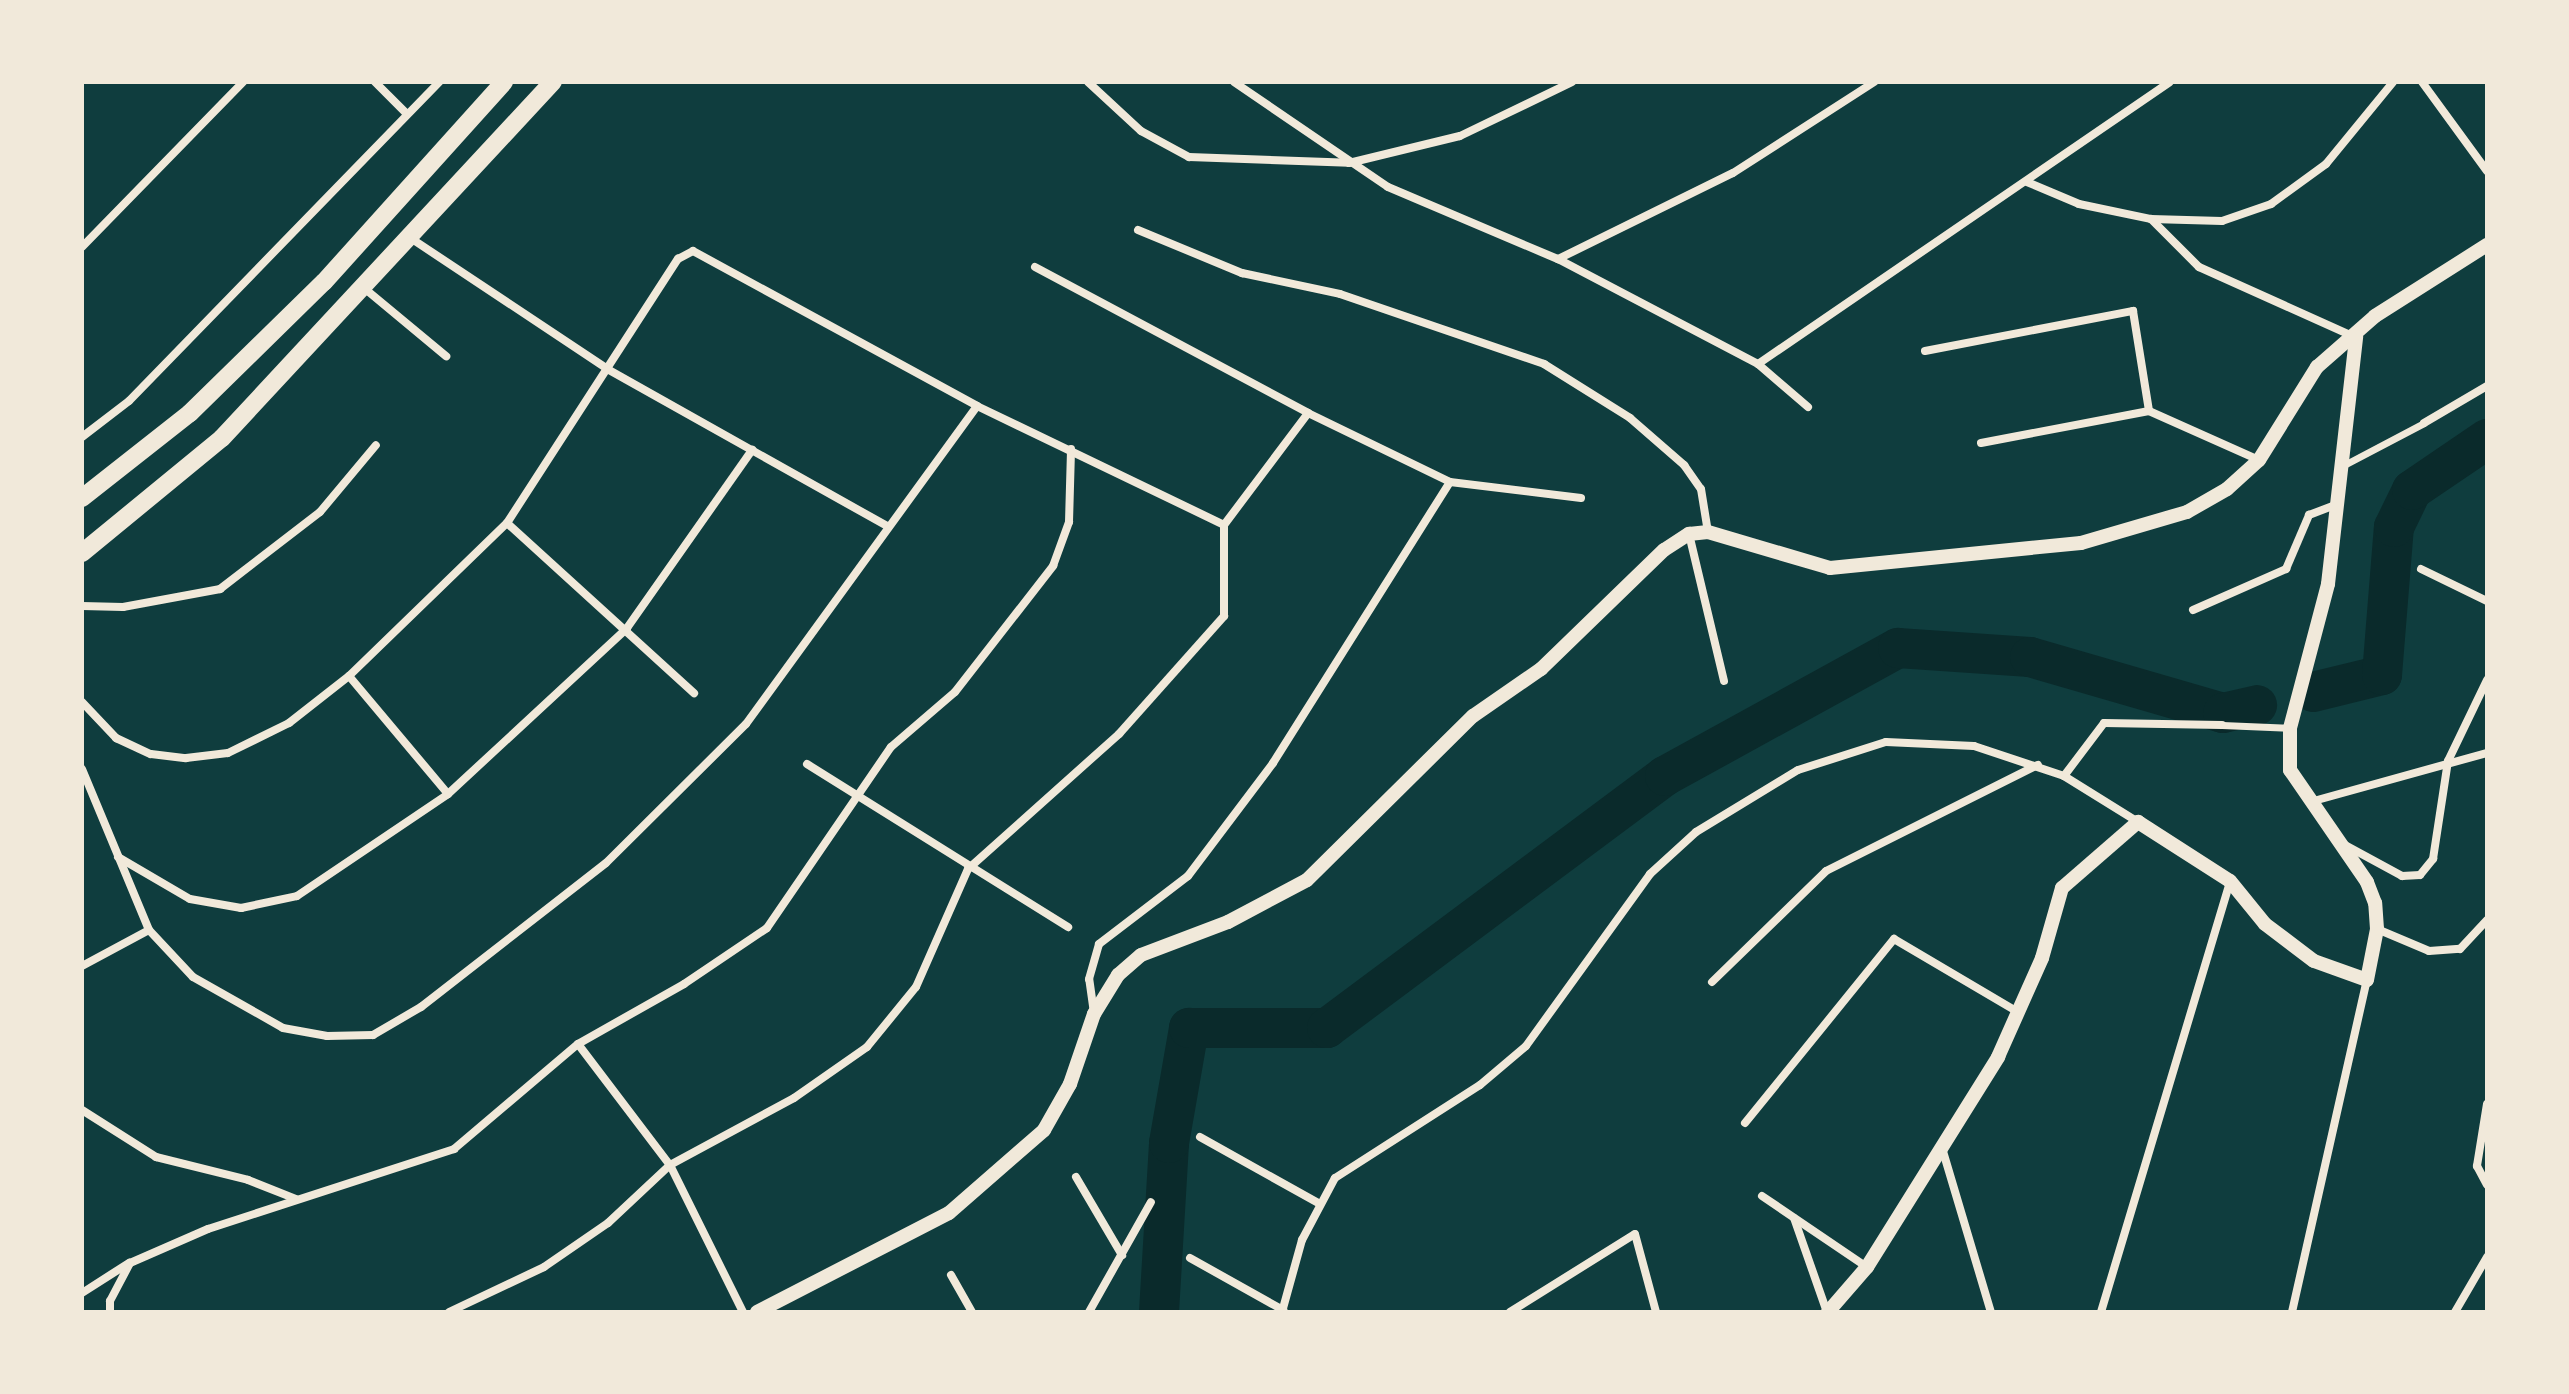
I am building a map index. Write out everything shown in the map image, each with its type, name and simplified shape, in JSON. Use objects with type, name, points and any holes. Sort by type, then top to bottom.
[{"type":"highway","points":[[82,553],[222,438],[553,82]]},
{"type":"highway","points":[[82,498],[190,413],[324,282],[495,85]]},
{"type":"street","points":[[82,247],[243,82]]},
{"type":"street","points":[[375,82],[406,113]]},
{"type":"street","points":[[82,437],[129,401],[439,82]]},
{"type":"street","points":[[1088,82],[1141,131],[1189,157],[1349,163],[1460,136],[1572,82]]},
{"type":"street","points":[[1234,82],[1388,187],[1558,259],[1758,364],[1808,407]]},
{"type":"street","points":[[1558,259],[1733,173],[1874,82]]},
{"type":"street","points":[[1758,364],[2170,82]]},
{"type":"street","points":[[2027,182],[2079,204],[2151,219],[2222,221],[2271,204],[2326,164],[2393,82]]},
{"type":"street","points":[[2422,82],[2487,171]]},
{"type":"street","points":[[2151,219],[2199,267],[2356,337]]},
{"type":"street","points":[[1138,230],[1242,273],[1340,294],[1544,364],[1630,418],[1684,465],[1701,489],[1708,532]]},
{"type":"street","points":[[409,237],[609,370],[887,526]]},
{"type":"street","points":[[757,1312],[949,1213],[1044,1130],[1070,1084],[1094,1014],[1118,975],[1141,955],[1228,922],[1307,880],[1473,716],[1541,669],[1664,550],[1689,534],[1708,532],[1830,568],[2081,543],[2187,512],[2227,489],[2259,460],[2317,367],[2356,337],[2375,316],[2487,245]]},
{"type":"street","points":[[82,702],[116,738],[151,754],[186,758],[228,753],[289,723],[349,676],[507,523],[609,370],[678,259],[693,251],[977,406],[1224,525]]},
{"type":"street","points":[[1035,267],[1308,413],[1450,482],[1581,498]]},
{"type":"street","points":[[364,288],[446,356]]},
{"type":"street","points":[[1925,351],[2133,311],[2149,411]]},
{"type":"street","points":[[2292,1312],[2377,929],[2367,882],[2309,802],[2290,770],[2290,728],[2328,584],[2344,465],[2356,337]]},
{"type":"street","points":[[2344,465],[2424,423],[2487,384]]},
{"type":"street","points":[[82,769],[149,930],[193,977],[283,1028],[327,1036],[373,1035],[421,1007],[606,863],[746,724],[977,406]]},
{"type":"street","points":[[1981,443],[2149,411],[2259,460]]},
{"type":"street","points":[[449,1312],[544,1267],[608,1223],[670,1165],[794,1098],[867,1047],[916,987],[968,869],[1119,734],[1224,616],[1224,525],[1308,413]]},
{"type":"street","points":[[82,606],[123,607],[220,589],[320,512],[376,445]]},
{"type":"street","points":[[82,1293],[130,1263],[296,1199],[454,1149],[578,1044],[684,984],[767,928],[891,747],[955,692],[1053,566],[1069,522],[1071,449]]},
{"type":"street","points":[[118,857],[190,899],[241,908],[297,896],[448,794],[627,628],[752,450]]},
{"type":"street","points":[[1094,1014],[1089,979],[1099,944],[1197,864],[1273,763],[1450,482]]},
{"type":"street","points":[[2193,610],[2286,569],[2309,515],[2338,504]]},
{"type":"street","points":[[507,523],[627,628],[694,693]]},
{"type":"street","points":[[1689,534],[1724,681]]},
{"type":"street","points":[[2421,569],[2487,601]]},
{"type":"street","points":[[349,676],[448,794]]},
{"type":"street","points":[[2337,841],[2402,876],[2420,875],[2433,859],[2448,761],[2487,680]]},
{"type":"street","points":[[2064,776],[2104,723],[2290,728]]},
{"type":"street","points":[[1190,1258],[1283,1311],[1302,1240],[1318,1203],[1335,1178],[1480,1085],[1526,1046],[1650,874],[1696,832],[1798,770],[1886,742],[1933,741],[1974,746],[2039,765],[2064,776],[2230,881],[2265,924],[2314,961],[2367,980]]},
{"type":"street","points":[[2309,802],[2448,761],[2487,753]]},
{"type":"street","points":[[807,764],[968,869],[1068,927]]},
{"type":"street","points":[[1712,982],[1826,871],[2039,765]]},
{"type":"street","points":[[1794,1218],[1828,1312],[1867,1267],[1998,1057],[2042,958],[2062,888],[2138,822]]},
{"type":"street","points":[[2101,1312],[2230,881]]},
{"type":"street","points":[[2377,929],[2429,951],[2460,949],[2487,920]]},
{"type":"street","points":[[2480,927],[2487,935]]},
{"type":"street","points":[[82,966],[149,930]]},
{"type":"street","points":[[1745,1123],[1894,939],[2018,1012]]},
{"type":"street","points":[[578,1044],[670,1165],[743,1312]]},
{"type":"street","points":[[2487,1104],[2477,1166],[2487,1185]]},
{"type":"street","points":[[84,1115],[156,1157],[248,1180],[296,1199]]},
{"type":"street","points":[[1200,1137],[1318,1203]]},
{"type":"street","points":[[1942,1147],[1991,1312]]},
{"type":"street","points":[[1076,1177],[1122,1255]]},
{"type":"street","points":[[1762,1196],[1867,1267]]},
{"type":"street","points":[[1089,1312],[1151,1202]]},
{"type":"street","points":[[1510,1312],[1635,1234],[1656,1312]]},
{"type":"street","points":[[2455,1312],[2487,1257]]},
{"type":"street","points":[[110,1312],[110,1301],[130,1263]]},
{"type":"street","points":[[951,1275],[972,1312]]},
{"type":"waterway","points":[[2313,692],[2382,675],[2394,527],[2412,490],[2487,439]]},
{"type":"waterway","points":[[1159,1312],[1169,1143],[1189,1028],[1327,1028],[1665,776],[1898,648],[2030,657],[2223,713],[2257,705]]}]
